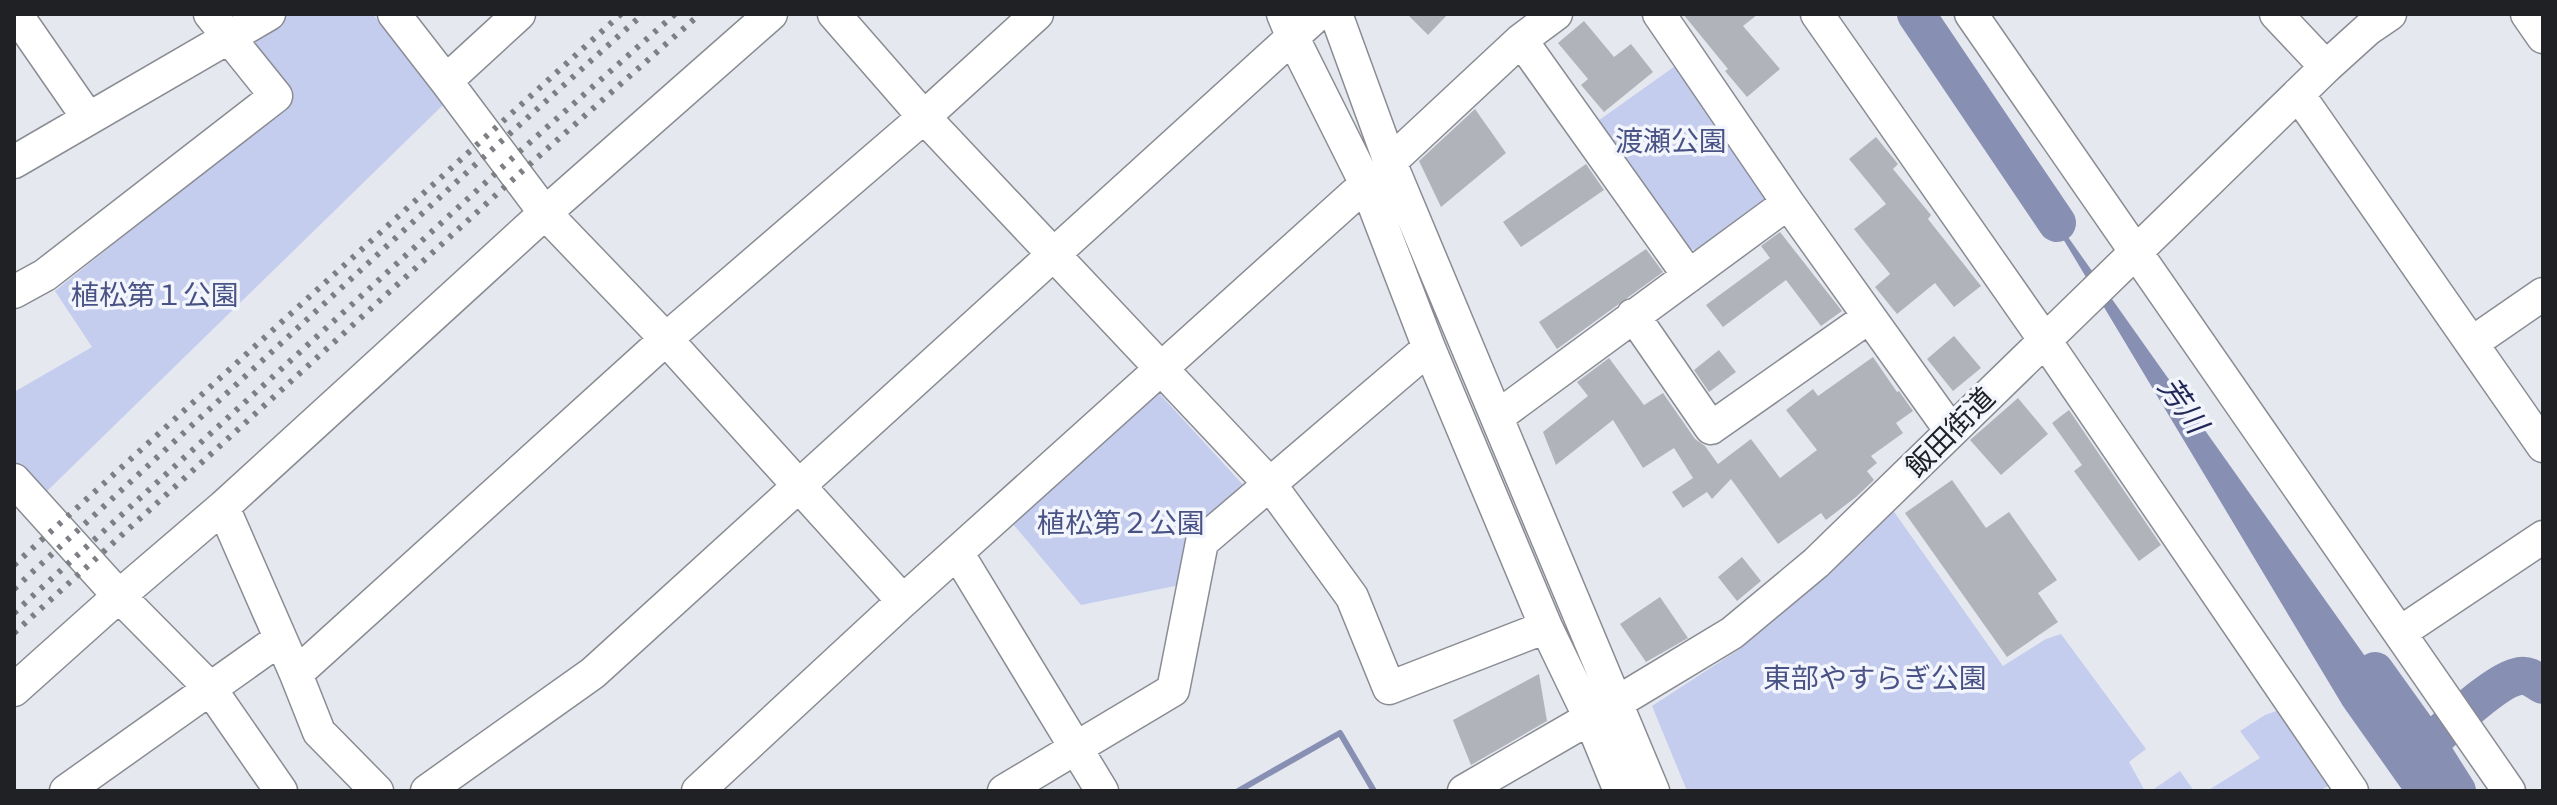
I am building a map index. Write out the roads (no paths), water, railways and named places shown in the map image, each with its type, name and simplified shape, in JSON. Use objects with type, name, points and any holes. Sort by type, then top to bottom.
[{"type":"street","points":[[16,14],[88,118]]},
{"type":"street","points":[[14,162],[88,118],[220,25],[269,14]]},
{"type":"street","points":[[394,14],[545,213],[666,339],[903,601]]},
{"type":"street","points":[[446,81],[519,14]]},
{"type":"street","points":[[14,690],[223,507],[545,213],[771,14]]},
{"type":"street","points":[[834,14],[924,117],[1269,483],[1352,597],[1389,688],[1546,627]]},
{"type":"street","points":[[296,674],[666,339],[924,117],[1037,14]]},
{"type":"street","points":[[427,791],[593,673],[1053,255],[1288,26],[1318,14]]},
{"type":"street","points":[[1336,14],[1390,162],[1497,417],[1603,711],[1620,791]]},
{"type":"street","points":[[1390,162],[1521,40],[1556,14]]},
{"type":"street","points":[[1659,14],[1788,203],[1951,431]]},
{"type":"street","points":[[1817,14],[2044,339],[2352,791]]},
{"type":"street","points":[[1971,14],[2509,791]]},
{"type":"street","points":[[2276,14],[2326,67]]},
{"type":"street","name":"飯田街道","points":[[1464,791],[1732,633],[1816,563],[2326,67],[2368,29],[2390,14]]},
{"type":"street","points":[[2527,14],[2543,37]]},
{"type":"street","points":[[14,292],[45,275],[276,96],[220,25]]},
{"type":"street","points":[[1288,26],[1366,184],[1429,348],[1546,627],[1653,791]]},
{"type":"street","points":[[1521,40],[1689,276]]},
{"type":"street","points":[[2298,94],[2543,446]]},
{"type":"street","points":[[698,791],[903,601],[1366,184]]},
{"type":"street","points":[[1497,417],[1788,203]]},
{"type":"street","points":[[2472,343],[2543,294]]},
{"type":"street","points":[[1633,315],[1711,428],[1869,317]]},
{"type":"street","points":[[1004,791],[1173,690],[1202,542],[1429,348]]},
{"type":"street","points":[[15,483],[119,596],[209,687],[281,791]]},
{"type":"street","points":[[223,507],[319,732],[377,791]]},
{"type":"street","points":[[2401,632],[2543,537]]},
{"type":"street","points":[[958,554],[1102,791]]},
{"type":"street","points":[[66,791],[280,639]]},
{"type":"water","points":[[2029,182],[2459,791],[2403,791],[2343,706]]},
{"type":"waterway","name":"芳川","points":[[1916,14],[2057,223]]},
{"type":"waterway","name":"芳川","points":[[2375,671],[2457,791]]},
{"type":"waterway","points":[[2433,740],[2475,703],[2510,679],[2526,676],[2543,685]]},
{"type":"waterway","points":[[1238,791],[1340,733],[1374,791]]},
{"type":"railway","points":[[14,565],[621,14]]},
{"type":"railway","points":[[14,589],[643,14]]},
{"type":"railway","points":[[14,613],[519,152],[675,14]]},
{"type":"railway","points":[[14,633],[530,164],[700,14]]},
{"type":"park label","name":"渡瀬公園","points":[[1671,141]]},
{"type":"park label","name":"植松第１公園","points":[[155,295]]},
{"type":"park label","name":"植松第２公園","points":[[1121,523]]},
{"type":"park label","name":"東部やすらぎ公園","points":[[1875,678]]}]
